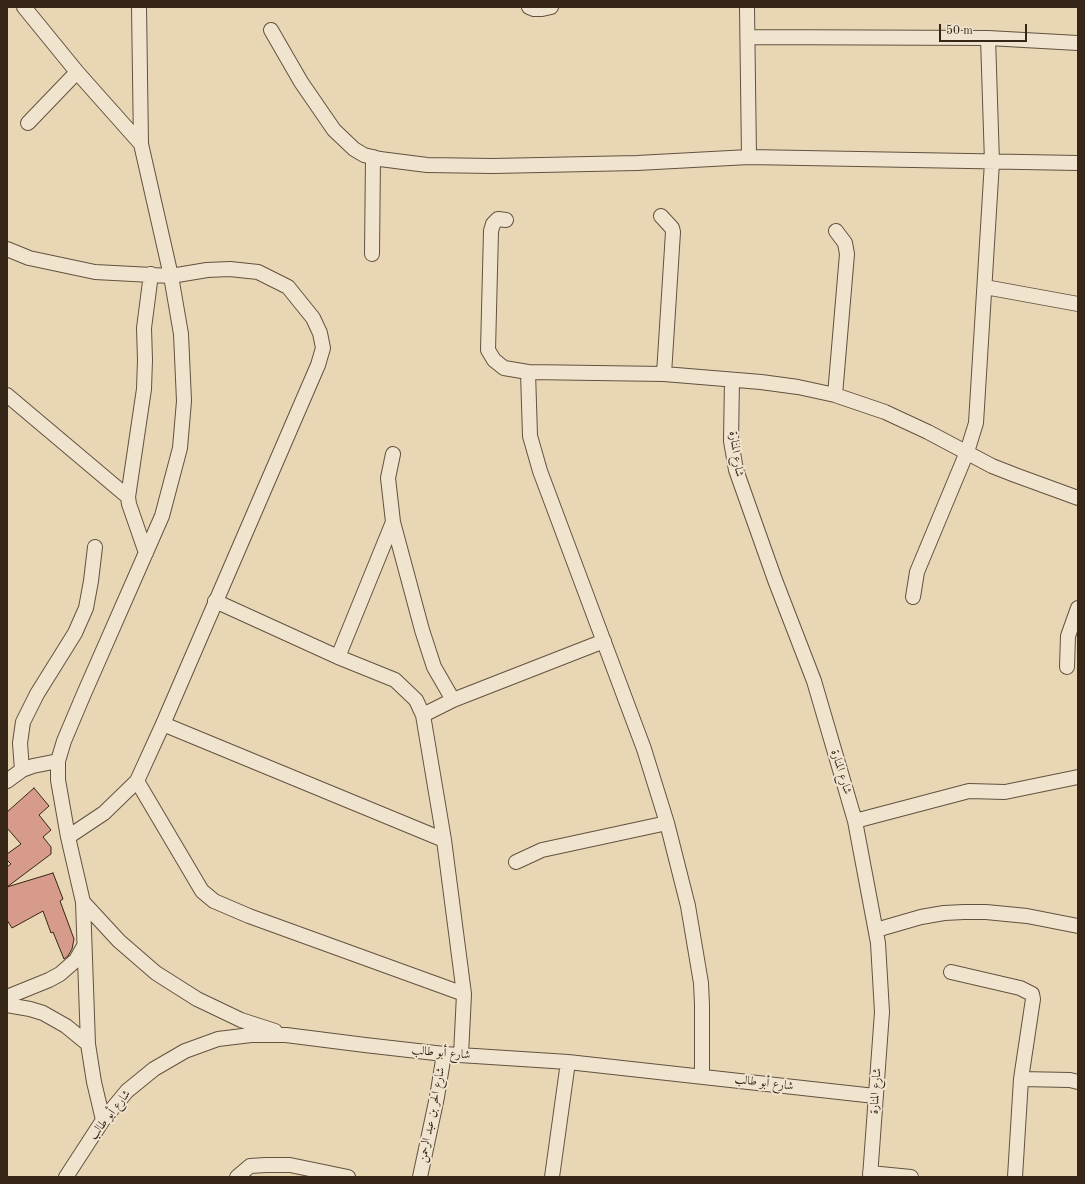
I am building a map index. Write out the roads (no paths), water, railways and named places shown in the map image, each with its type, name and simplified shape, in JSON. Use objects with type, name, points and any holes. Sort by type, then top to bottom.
[{"type":"street","points":[[24,7],[77,72],[141,144]]},
{"type":"street","points":[[103,1120],[94,1082],[88,1044],[83,902],[68,837],[58,780],[58,761],[64,741],[77,709],[162,516],[180,448],[184,402],[181,334],[171,276],[141,144],[139,7]]},
{"type":"street","points":[[529,7],[542,10],[551,7]]},
{"type":"street","points":[[747,7],[749,157]]},
{"type":"street","points":[[271,30],[301,82],[334,130],[354,149],[364,155],[380,159],[427,164],[493,166],[637,163],[749,157],[1078,163]]},
{"type":"street","points":[[748,37],[988,38],[1078,43]]},
{"type":"street","points":[[913,597],[917,572],[967,452],[976,424],[992,162],[988,38]]},
{"type":"street","points":[[28,123],[77,72]]},
{"type":"street","points":[[372,254],[373,157]]},
{"type":"street","points":[[662,216],[672,228],[673,232],[664,374]]},
{"type":"street","points":[[506,220],[498,219],[493,224],[491,231],[488,350],[494,360],[504,368],[528,372],[664,374],[761,382],[798,387],[836,395],[885,412],[928,432],[992,466],[1078,498]]},
{"type":"street","points":[[836,231],[845,243],[847,254],[836,395]]},
{"type":"street","points":[[7,249],[29,258],[95,272],[171,276],[207,270],[230,269],[258,272],[288,287],[313,318],[320,333],[323,348],[318,365],[137,781],[104,812],[68,837]]},
{"type":"street","points":[[146,553],[128,497],[144,389],[144,328],[151,274]]},
{"type":"street","points":[[985,287],[1078,304]]},
{"type":"street","points":[[528,372],[530,436],[540,471],[644,749],[667,823],[688,906],[701,983],[702,1076]]},
{"type":"street","name":"شارع المنارة","points":[[732,380],[731,441],[736,470],[775,580],[814,681],[855,821],[880,952],[882,1012],[870,1175]]},
{"type":"street","points":[[7,395],[128,497]]},
{"type":"street","points":[[393,454],[388,478],[393,522],[422,630],[434,666],[453,700]]},
{"type":"street","points":[[338,656],[393,522]]},
{"type":"street","points":[[22,770],[20,743],[23,722],[37,694],[75,633],[86,608],[95,547]]},
{"type":"street","points":[[215,601],[395,680],[416,700],[423,715],[444,840],[464,994],[462,1055]]},
{"type":"street","points":[[1067,667],[1068,636],[1078,608]]},
{"type":"street","points":[[423,715],[453,700],[604,640]]},
{"type":"street","points":[[163,724],[444,840]]},
{"type":"street","points":[[7,781],[22,770],[33,766],[58,761]]},
{"type":"street","points":[[855,821],[969,791],[1005,792],[1078,777]]},
{"type":"street","points":[[137,781],[202,891],[214,901],[250,916],[464,994]]},
{"type":"street","points":[[516,862],[542,850],[667,823]]},
{"type":"street","points":[[83,902],[119,941],[162,977],[197,999],[234,1017],[286,1035]]},
{"type":"street","points":[[876,930],[921,917],[944,913],[964,912],[986,912],[1027,916],[1078,926]]},
{"type":"street","points":[[7,997],[60,974],[76,960],[84,946]]},
{"type":"street","points":[[951,972],[1020,988],[1032,994],[1033,999],[1022,1079],[1015,1177]]},
{"type":"street","points":[[7,1006],[30,1009],[55,1018],[88,1044]]},
{"type":"street","name":"شارع أبو طالب","points":[[66,1177],[103,1120],[127,1091],[154,1068],[184,1051],[218,1039],[251,1035],[286,1035],[444,1054],[568,1062],[876,1096]]},
{"type":"street","name":"شارع الحر بن عبد الرحمن","points":[[420,1177],[437,1097],[444,1054]]},
{"type":"street","points":[[552,1177],[568,1062]]},
{"type":"street","points":[[1022,1079],[1070,1080],[1078,1082]]},
{"type":"street","points":[[237,1177],[250,1166],[290,1165],[348,1177]]},
{"type":"street","points":[[870,1175],[911,1177]]}]
